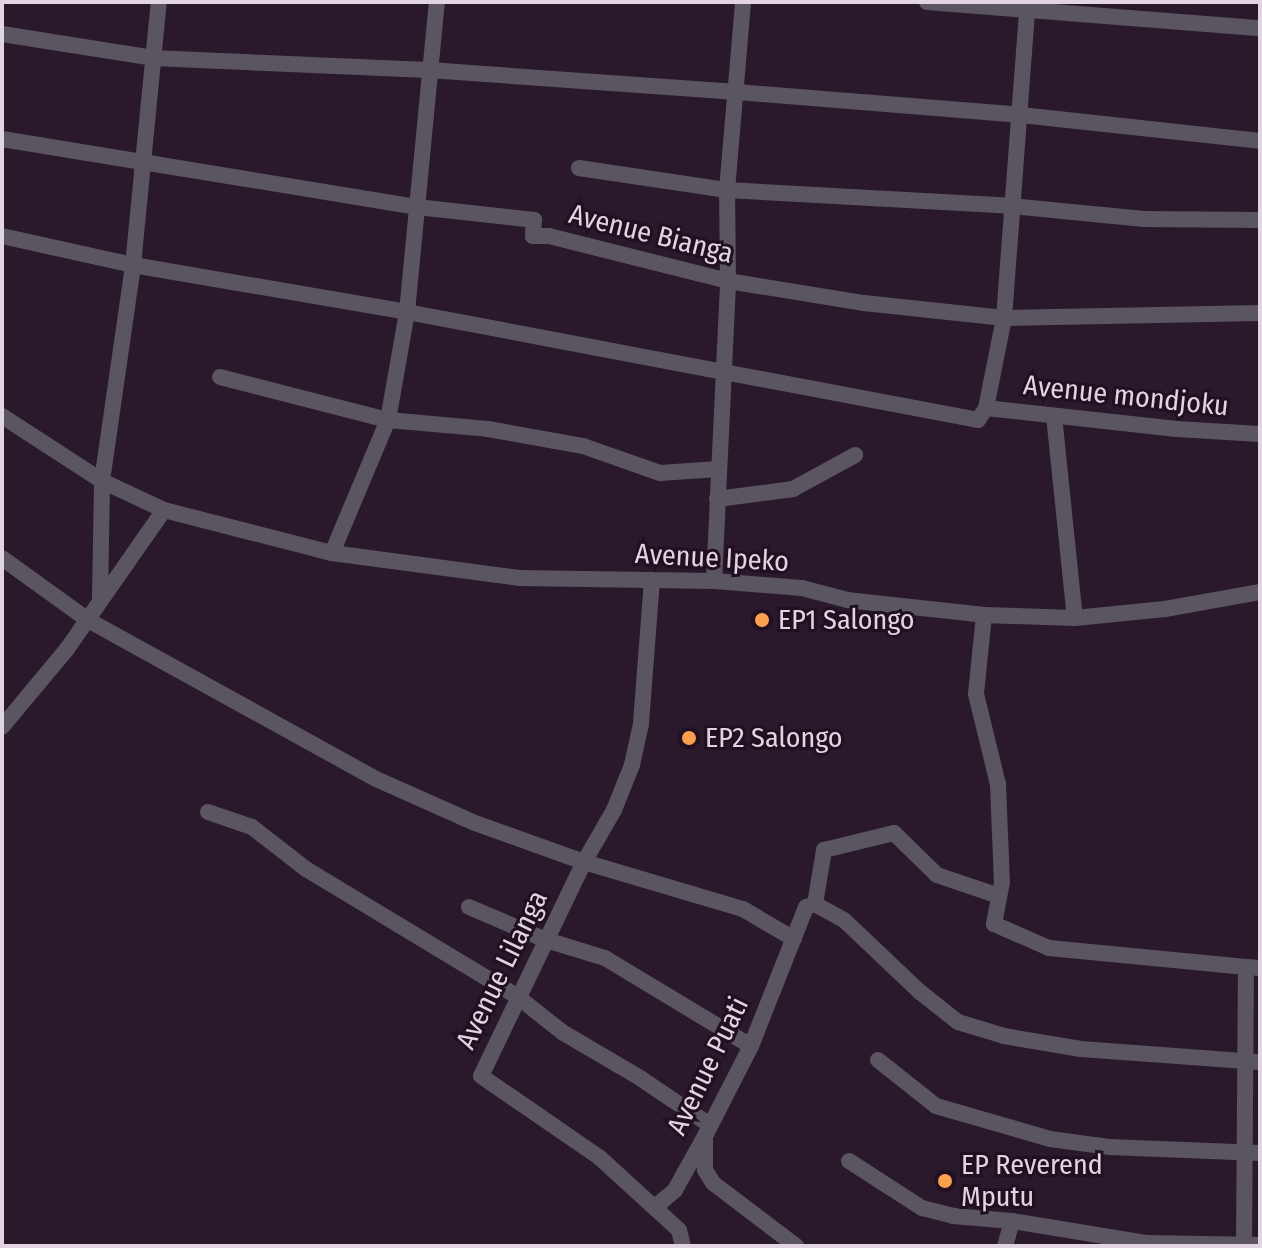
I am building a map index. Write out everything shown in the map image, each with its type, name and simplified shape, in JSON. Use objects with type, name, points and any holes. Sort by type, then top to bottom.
[{"type":"street","points":[[100,599],[102,481],[133,265],[159,2]]},
{"type":"street","points":[[332,553],[388,420],[407,312],[437,2]]},
{"type":"street","points":[[714,581],[728,281],[727,190],[743,2]]},
{"type":"street","points":[[927,2],[1027,5],[1260,28]]},
{"type":"street","points":[[2,236],[133,265],[407,312],[978,420],[986,408],[1004,318],[1027,5]]},
{"type":"street","points":[[2,34],[153,58],[429,70],[737,92],[1021,115],[1260,141]]},
{"type":"street","name":"Avenue Bianga","points":[[2,139],[417,207],[534,220],[533,236],[549,236],[728,281],[864,303],[1004,318],[1260,313]]},
{"type":"street","points":[[579,168],[727,190],[1011,206],[1144,219],[1260,220]]},
{"type":"street","points":[[220,377],[388,420],[488,429],[583,446],[660,473],[719,469]]},
{"type":"street","name":"Avenue mondjoku","points":[[986,408],[1177,429],[1260,434]]},
{"type":"street","name":"Avenue Ipeko","points":[[2,416],[102,481],[164,510],[332,553],[519,578],[714,581],[802,588],[847,600],[984,615],[1075,618],[1165,609],[1260,592]]},
{"type":"street","points":[[1054,416],[1075,618]]},
{"type":"street","points":[[717,499],[793,489],[855,455]]},
{"type":"street","points":[[2,727],[88,620],[164,510]]},
{"type":"street","points":[[2,558],[88,620],[376,779],[475,823],[584,862],[743,909],[794,939]]},
{"type":"street","name":"Avenue Lilanga","points":[[652,580],[641,724],[632,765],[614,810],[584,862],[482,1069],[485,1082],[517,1099],[599,1157],[655,1207],[681,1238]]},
{"type":"street","points":[[984,615],[976,694],[998,784],[999,896],[994,924],[1049,948],[1253,967],[1252,1154],[1244,1246]]},
{"type":"street","points":[[208,812],[252,827],[306,869],[518,997],[562,1032],[640,1078],[708,1130],[705,1170],[713,1183],[796,1246]]},
{"type":"street","points":[[999,896],[937,875],[894,833],[824,850],[815,904],[844,920],[920,992],[958,1022],[1004,1036],[1081,1049],[1252,1062]]},
{"type":"street","name":"Avenue Puati","points":[[655,1207],[675,1190],[708,1130],[751,1046],[806,907],[815,904]]},
{"type":"street","points":[[469,907],[546,940],[605,958],[751,1046]]},
{"type":"street","points":[[878,1060],[936,1106],[991,1125],[1050,1139],[1110,1147],[1252,1154]]},
{"type":"street","points":[[849,1161],[922,1208],[953,1216],[1012,1221],[1063,1239],[1147,1244],[1260,1245]]},
{"type":"street","points":[[1005,1246],[1012,1221]]},
{"type":"street","points":[[669,1246],[681,1238]]},
{"type":"place","name":"EP1 Salongo","points":[[762,620]]},
{"type":"place","name":"EP2 Salongo","points":[[689,738]]},
{"type":"place","name":"EP Reverend Mputu","points":[[945,1181]]}]
